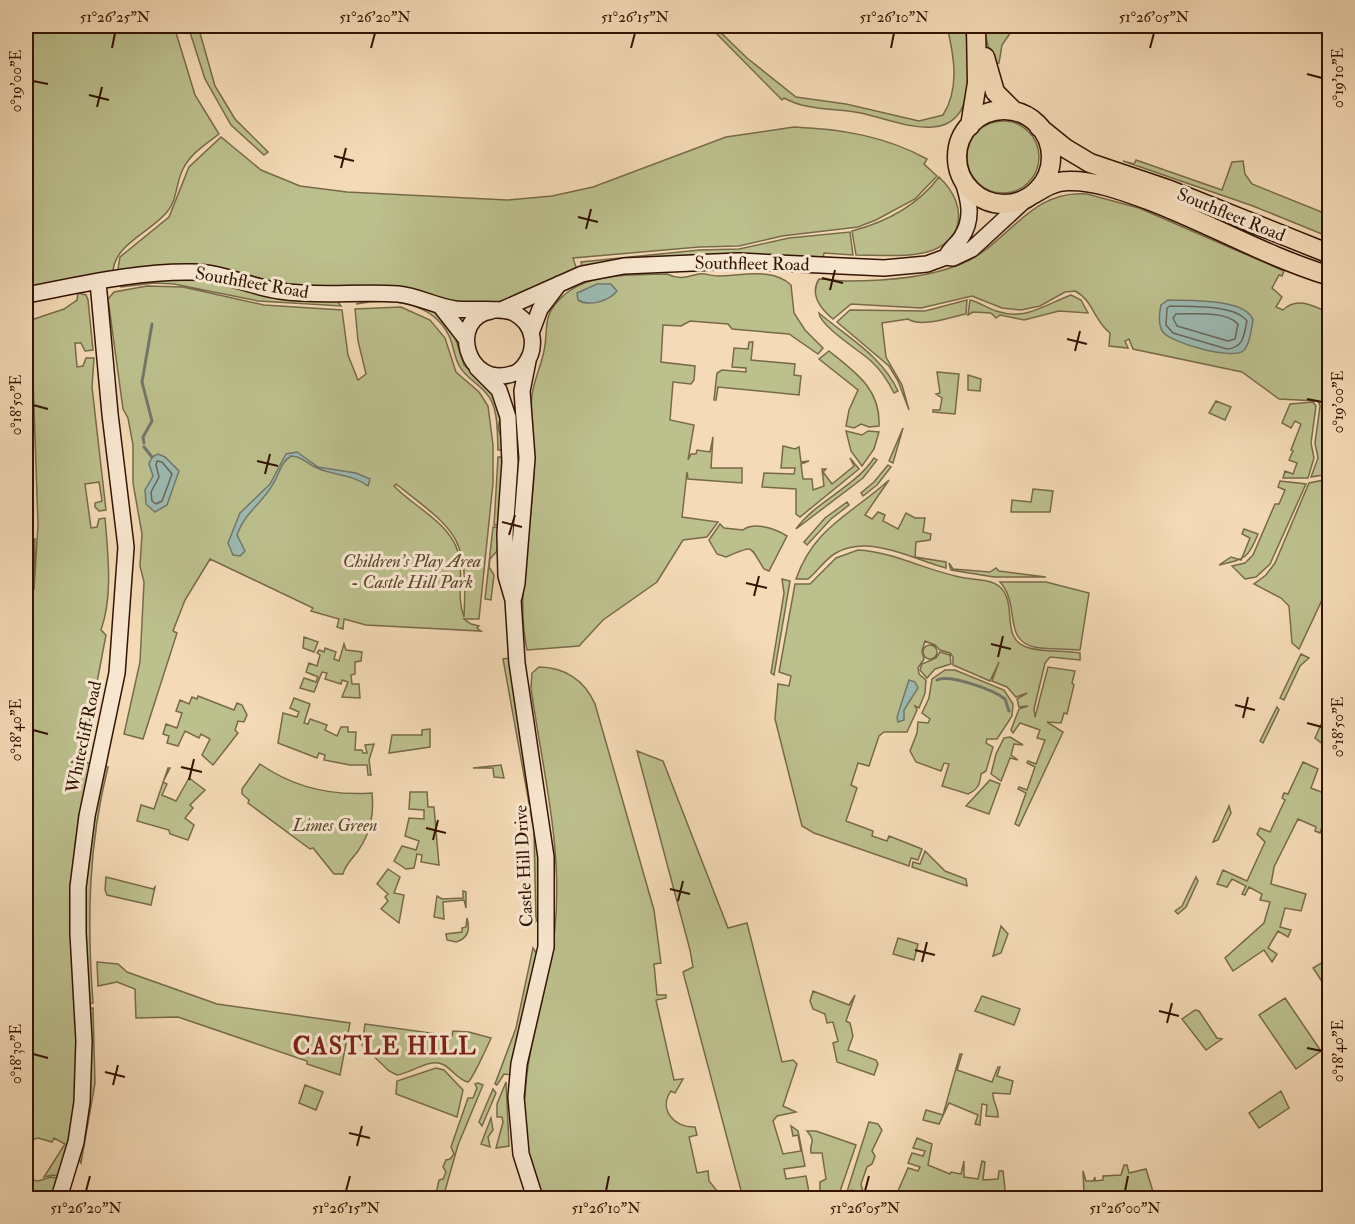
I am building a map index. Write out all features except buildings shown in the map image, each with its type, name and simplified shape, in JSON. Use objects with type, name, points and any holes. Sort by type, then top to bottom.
[{"type":"main road","points":[[977,31],[995,92],[1014,111]]},
{"type":"main road","points":[[970,126],[976,94],[977,31]]},
{"type":"main road","points":[[1003,110],[1014,111],[1028,117],[1039,127],[1048,141],[1052,159],[1046,179],[1029,197],[1003,204],[988,202],[973,192],[962,178],[957,165],[957,153],[961,140],[970,126],[988,113],[1003,110]]},
{"type":"main road","name":"Southfleet Road","points":[[1039,127],[1072,153],[1095,165],[1170,190],[1329,254]]},
{"type":"main road","name":"Southfleet Road","points":[[1029,197],[1052,184],[1065,181],[1118,190],[1197,219],[1286,260],[1329,276]]},
{"type":"street","points":[[946,257],[962,237],[969,218],[969,203],[962,178]]},
{"type":"street","name":"Southfleet Road","points":[[26,295],[162,273],[201,273],[282,291],[327,295],[399,294],[441,307],[494,311],[582,274],[624,266],[738,261],[884,268],[927,264],[946,257],[957,256],[977,246],[1029,197]]},
{"type":"street","name":"Whitecliff Road","points":[[59,1198],[76,1142],[83,1090],[84,1041],[78,933],[82,846],[117,673],[124,606],[126,533],[110,414],[98,282]]},
{"type":"street","points":[[531,333],[516,314],[494,311],[477,318],[466,339],[467,351],[477,368],[493,375],[505,376],[519,371],[528,359],[533,346],[531,333],[540,309],[559,284]]},
{"type":"street","points":[[441,307],[466,339]]},
{"type":"street","name":"Castle Hill Drive","points":[[513,600],[517,583],[527,458],[522,395],[528,359]]},
{"type":"street","name":"Castle Hill Drive","points":[[477,368],[499,390],[508,417],[510,492],[504,534],[506,576],[513,600],[517,663],[546,857],[547,936],[519,1064],[516,1097],[521,1154],[535,1198]]},
{"type":"green space","points":[[26,26],[174,26],[195,95],[219,134],[186,164],[170,208],[160,220],[133,240],[118,256],[113,276],[26,290]]},
{"type":"green space","points":[[188,26],[198,26],[215,86],[235,119],[268,152],[264,155],[231,125],[205,79]]},
{"type":"green space","points":[[709,26],[714,26],[747,58],[796,97],[846,104],[919,121],[943,115],[948,105],[954,83],[954,72],[947,26],[965,26],[969,70],[965,102],[958,114],[948,123],[924,127],[906,125],[861,113],[802,105],[784,98],[782,100]]},
{"type":"green space","points":[[983,26],[1015,26],[1002,45],[999,63],[993,65]]},
{"type":"green space","points":[[1003,121],[1017,124],[1029,131],[1036,143],[1039,157],[1036,171],[1029,183],[1017,190],[1003,193],[989,190],[977,183],[970,171],[967,157],[970,143],[977,131],[989,124]]},
{"type":"green space","points":[[794,127],[846,132],[879,139],[927,159],[924,164],[937,176],[915,199],[858,227],[782,236],[739,246],[699,247],[573,258],[577,270],[508,301],[480,306],[257,281],[117,275],[120,257],[169,217],[189,167],[221,137],[261,170],[300,186],[347,192],[507,200],[552,196],[593,187],[726,137]]},
{"type":"green space","points":[[1136,160],[1222,190],[1232,162],[1243,161],[1245,174],[1252,184],[1329,215],[1329,237],[1253,206],[1123,161],[1134,164]]},
{"type":"green space","points":[[939,177],[956,201],[958,213],[958,224],[953,235],[945,244],[917,254],[856,255],[852,231],[877,223],[900,211],[921,196]]},
{"type":"green space","points":[[1087,194],[1139,208],[1284,271],[1272,288],[1282,297],[1276,307],[1283,310],[1300,303],[1312,305],[1329,313],[1329,474],[1311,477],[1318,458],[1315,443],[1320,406],[1318,401],[1279,399],[1242,372],[1133,349],[1129,339],[1125,341],[1128,348],[1109,346],[1110,333],[1100,323],[1086,300],[1075,291],[1065,292],[1040,306],[1021,310],[1002,308],[972,296],[921,308],[851,304],[833,319],[824,311],[816,296],[816,285],[819,279],[847,281],[890,279],[919,276],[948,269],[978,255],[1034,209],[1049,200],[1067,195]]},
{"type":"green space","points":[[850,232],[853,255],[824,253],[823,258],[762,256],[702,258],[582,268],[581,262],[699,250],[739,249],[789,238]]},
{"type":"green space","points":[[667,274],[687,277],[701,274],[718,276],[766,274],[784,279],[791,285],[794,313],[805,330],[823,348],[818,354],[789,334],[732,329],[728,324],[690,321],[681,326],[663,325],[661,362],[695,366],[694,380],[691,384],[673,382],[670,420],[694,425],[688,460],[691,454],[696,454],[697,450],[710,452],[713,437],[711,468],[742,468],[742,483],[688,479],[687,472],[682,517],[718,522],[707,537],[683,540],[657,582],[603,620],[579,646],[527,650],[523,583],[534,472],[531,404],[544,351],[548,317],[562,297],[585,283],[612,276]]},
{"type":"green space","points":[[167,278],[203,278],[336,300],[341,306],[258,301],[174,284],[154,283],[121,287],[119,284]]},
{"type":"green space","name":"Children's Play Area - Castle Hill Park","points":[[147,286],[183,287],[264,305],[342,310],[348,355],[358,380],[366,374],[358,341],[355,309],[401,307],[430,320],[445,338],[456,372],[479,392],[488,406],[493,445],[493,483],[479,619],[464,619],[479,626],[477,628],[481,631],[366,625],[344,619],[343,629],[337,627],[339,619],[311,611],[313,608],[210,559],[185,600],[173,631],[177,633],[143,739],[124,734],[140,662],[144,582],[140,566],[142,534],[133,483],[133,445],[128,418],[123,409],[108,299],[114,292]],"holes":[[[396,484],[433,514],[454,538],[464,568],[464,617],[460,596],[460,561],[457,548],[443,528],[403,495],[394,486]]]},
{"type":"green space","points":[[78,293],[86,295],[88,300],[93,350],[85,351],[81,343],[75,343],[77,367],[83,366],[86,358],[94,358],[92,387],[106,510],[99,511],[95,507],[95,503],[102,501],[99,482],[85,484],[91,528],[97,527],[99,519],[105,518],[108,589],[101,630],[106,635],[82,761],[92,764],[75,844],[80,858],[77,1105],[61,1177],[53,1175],[44,1177],[65,1144],[54,1138],[52,1142],[38,1138],[26,1141],[28,717],[26,717],[26,540],[35,539],[34,590],[38,525],[31,320],[64,309],[77,300]]},
{"type":"green space","points":[[1071,295],[1081,300],[1088,313],[1059,311],[1024,320],[1000,315],[996,318],[991,313],[973,312],[968,315],[970,300],[996,311],[1017,314],[1035,311]]},
{"type":"green space","points":[[369,300],[404,301],[427,307],[441,316],[454,334],[464,365],[490,388],[502,415],[499,430],[504,450],[498,450],[493,405],[483,389],[463,371],[442,325],[422,309],[409,305],[383,301],[356,304]]},
{"type":"green space","points":[[967,300],[966,314],[928,322],[908,319],[882,323],[886,357],[902,385],[909,410],[898,381],[889,366],[837,322],[850,310],[925,311]]},
{"type":"green space","points":[[819,313],[873,357],[883,367],[898,391],[894,393],[875,364],[826,325]]},
{"type":"green space","points":[[749,342],[753,342],[751,360],[795,364],[794,375],[801,376],[799,395],[718,387],[716,400],[714,400],[717,373],[722,370],[746,372],[746,368],[732,367],[734,348],[748,349]]},
{"type":"green space","points":[[829,351],[857,374],[871,392],[876,402],[879,426],[869,427],[861,424],[854,428],[846,426],[849,410],[858,390],[819,359]]},
{"type":"green space","points":[[937,372],[959,374],[955,414],[933,412],[933,410],[940,410],[942,398],[936,394],[940,393]]},
{"type":"green space","points":[[968,375],[981,379],[980,391],[968,390]]},
{"type":"green space","points":[[1216,401],[1231,407],[1225,420],[1209,413]]},
{"type":"green space","points":[[1313,402],[1316,406],[1311,443],[1314,458],[1308,478],[1283,478],[1285,471],[1293,474],[1297,463],[1289,460],[1301,424],[1295,421],[1291,428],[1282,423],[1290,404]]},
{"type":"green space","points":[[27,422],[30,525],[26,525]]},
{"type":"green space","points":[[903,428],[893,463],[889,461]]},
{"type":"green space","points":[[846,431],[862,435],[868,431],[879,432],[874,449],[862,466],[851,451]]},
{"type":"green space","points":[[783,446],[795,449],[799,447],[801,462],[809,461],[801,464],[803,479],[812,479],[813,490],[824,486],[822,469],[826,469],[823,472],[832,484],[854,466],[850,458],[859,469],[800,517],[796,514],[796,489],[762,487],[764,473],[794,474],[795,468],[781,468]]},
{"type":"green space","points":[[498,457],[505,457],[500,525],[494,525]]},
{"type":"green space","points":[[874,458],[877,460],[863,478],[796,529],[814,510],[856,478]]},
{"type":"green space","points":[[888,465],[891,467],[877,485],[863,496],[861,493]]},
{"type":"green space","points":[[1329,479],[1329,585],[1299,649],[1292,643],[1289,606],[1281,598],[1254,584],[1266,575],[1275,563],[1309,483]]},
{"type":"green space","points":[[889,480],[865,515],[872,519],[878,512],[885,515],[883,521],[898,529],[906,513],[915,518],[925,518],[923,532],[931,534],[930,540],[916,542],[915,557],[946,562],[946,568],[891,550],[862,546],[836,553],[808,579],[796,579],[813,546],[824,534]]},
{"type":"green space","points":[[1280,481],[1306,484],[1270,564],[1256,577],[1245,579],[1232,566],[1245,563],[1253,555],[1275,504],[1279,504],[1285,490],[1278,487]]},
{"type":"green space","points":[[1033,489],[1053,491],[1050,512],[1011,512],[1012,500],[1031,502]]},
{"type":"green space","points":[[847,502],[849,505],[831,519],[807,545],[804,542],[825,518]]},
{"type":"green space","points":[[720,524],[724,528],[743,530],[753,526],[765,527],[787,536],[769,571],[764,569],[750,549],[726,557],[717,554],[709,540]]},
{"type":"green space","points":[[493,527],[500,528],[497,551],[490,559],[489,567],[494,575],[491,600],[485,599]]},
{"type":"green space","points":[[1244,529],[1258,534],[1251,549],[1242,558],[1250,538],[1242,534]]},
{"type":"green space","points":[[858,550],[885,554],[952,575],[992,582],[1005,594],[1011,628],[1018,642],[1026,647],[1039,650],[1080,653],[1080,660],[1050,657],[1045,663],[1034,709],[1035,717],[1048,667],[1075,671],[1072,683],[1074,685],[1067,714],[1064,713],[1061,723],[1047,722],[1063,732],[1019,826],[1015,824],[1026,793],[1018,789],[1019,787],[1027,790],[1035,767],[1027,763],[1028,761],[1036,764],[1045,740],[1037,738],[1040,730],[1020,723],[1013,733],[1011,730],[1019,709],[1028,706],[1019,707],[1017,699],[1027,693],[1016,697],[1007,687],[992,681],[999,662],[990,681],[953,665],[953,657],[950,653],[925,641],[922,651],[924,659],[918,668],[919,674],[926,680],[925,693],[919,708],[915,706],[917,710],[907,732],[884,732],[879,736],[869,766],[858,763],[851,785],[857,788],[846,821],[873,831],[872,836],[887,841],[889,836],[922,849],[918,860],[911,858],[909,866],[814,833],[802,826],[775,719],[778,684],[789,686],[791,676],[779,672],[795,584],[810,584],[836,558]]},
{"type":"green space","points":[[1231,557],[1239,559],[1235,561],[1219,565]]},
{"type":"green space","points":[[949,563],[953,569],[990,572],[996,568],[999,571],[1046,577],[994,577],[951,570]]},
{"type":"green space","points":[[782,579],[790,581],[774,675],[771,673],[784,593]]},
{"type":"green space","points":[[1000,582],[1046,582],[1089,593],[1080,650],[1034,647],[1024,643],[1018,637],[1010,601]]},
{"type":"green space","points":[[304,637],[318,642],[314,652],[303,648]]},
{"type":"green space","points":[[344,644],[346,650],[362,652],[361,661],[355,662],[355,674],[351,675],[352,684],[359,684],[360,698],[342,697],[348,682],[342,680],[341,684],[325,679],[327,673],[322,672],[314,692],[300,688],[304,678],[316,682],[318,677],[306,672],[309,663],[317,666],[319,650],[324,652],[325,648],[336,652],[334,659],[339,661]]},
{"type":"green space","points":[[930,645],[935,647],[937,652],[935,657],[930,659],[925,657],[923,652],[925,647]]},
{"type":"green space","points":[[940,652],[950,655],[951,664],[935,669],[927,678],[920,670],[922,664],[936,658]]},
{"type":"green space","points":[[1301,654],[1309,658],[1300,666],[1284,700],[1280,698]]},
{"type":"green space","points":[[510,658],[539,841],[540,915],[536,921],[534,831],[503,659]]},
{"type":"green space","points":[[539,667],[557,670],[573,677],[586,689],[595,704],[654,910],[661,963],[654,964],[657,995],[666,995],[666,998],[656,1000],[674,1080],[683,1079],[675,1093],[671,1091],[667,1098],[667,1111],[675,1121],[695,1127],[697,1135],[689,1137],[697,1173],[708,1171],[709,1181],[718,1192],[715,1198],[541,1198],[529,1165],[521,1099],[525,1098],[530,1055],[552,949],[557,897],[554,837],[531,688],[532,673]]},
{"type":"green space","points":[[945,670],[955,670],[1004,690],[1013,704],[1012,716],[997,739],[987,739],[986,743],[993,747],[986,771],[981,774],[977,788],[968,794],[942,786],[949,764],[944,763],[941,771],[916,762],[910,751],[917,733],[918,722],[928,723],[930,719],[922,713],[929,698],[932,679]]},
{"type":"green space","points":[[198,696],[234,710],[237,703],[242,705],[247,715],[244,722],[238,721],[235,730],[238,733],[213,765],[202,755],[210,739],[201,734],[199,738],[185,731],[178,746],[167,743],[169,736],[163,734],[166,724],[177,728],[182,713],[176,711],[180,700],[189,704],[192,697],[197,699]]},
{"type":"green space","points":[[294,698],[310,704],[304,723],[308,724],[310,719],[327,725],[325,730],[337,736],[341,727],[348,727],[348,732],[356,732],[355,750],[362,750],[363,753],[367,753],[365,745],[374,744],[369,760],[371,775],[368,775],[367,765],[350,765],[324,760],[325,755],[319,753],[317,758],[278,743],[283,713],[297,717],[299,712],[290,708]]},
{"type":"green space","points":[[1277,707],[1279,710],[1263,743],[1260,741]]},
{"type":"green space","points":[[1329,707],[1329,749],[1315,738]]},
{"type":"green space","points":[[430,729],[430,747],[389,753],[392,735],[422,735],[422,730]]},
{"type":"green space","points":[[1010,737],[1023,745],[1014,744],[1011,755],[1018,760],[1010,758],[1001,781],[991,774],[996,754],[1004,738]]},
{"type":"green space","points":[[637,751],[663,761],[728,928],[747,923],[782,1062],[793,1060],[797,1064],[783,1106],[796,1112],[777,1116],[773,1121],[783,1154],[801,1151],[798,1135],[793,1136],[791,1126],[798,1131],[805,1166],[784,1169],[786,1179],[806,1176],[810,1198],[807,1191],[788,1194],[789,1198],[743,1198],[683,972],[693,967],[690,950]]},
{"type":"green space","points":[[1303,762],[1318,769],[1311,788],[1329,795],[1329,829],[1322,827],[1320,833],[1315,831],[1316,827],[1298,819],[1274,867],[1271,884],[1306,894],[1301,911],[1285,908],[1280,927],[1291,930],[1288,937],[1278,931],[1268,948],[1277,954],[1272,962],[1264,950],[1233,971],[1225,958],[1264,923],[1270,902],[1260,900],[1262,894],[1249,887],[1245,895],[1242,894],[1246,886],[1232,879],[1227,887],[1217,884],[1223,870],[1247,881],[1265,842],[1257,834],[1260,828],[1270,832],[1285,800],[1282,798],[1284,793],[1288,794]]},
{"type":"green space","name":"Limes Green","points":[[260,764],[286,779],[313,788],[342,793],[372,793],[372,816],[369,830],[343,874],[334,874],[313,848],[310,849],[248,803],[249,800],[242,794],[242,789]]},
{"type":"green space","points":[[102,765],[108,767],[101,796],[93,855],[90,943],[93,1003],[88,1004],[84,886]]},
{"type":"green space","points":[[501,765],[504,778],[494,777],[493,768],[473,768]]},
{"type":"green space","points":[[189,778],[205,790],[190,805],[193,808],[185,818],[194,825],[188,840],[170,834],[169,830],[137,821],[141,805],[154,809],[163,782],[167,784],[162,795],[176,801]]},
{"type":"green space","points":[[990,780],[1000,784],[989,814],[966,806]]},
{"type":"green space","points":[[410,792],[427,792],[428,807],[434,807],[439,865],[421,862],[422,855],[417,854],[414,868],[406,869],[394,861],[402,846],[416,850],[419,841],[405,836],[409,818],[424,819],[424,810],[409,809]]},
{"type":"green space","points":[[1229,806],[1231,813],[1218,840],[1213,842]]},
{"type":"green space","points":[[925,851],[945,871],[966,879],[967,886],[912,867],[913,862],[920,864]]},
{"type":"green space","points":[[388,869],[400,877],[394,893],[404,895],[399,923],[381,909],[388,901],[385,897],[388,894],[377,884]]},
{"type":"green space","points":[[106,877],[153,889],[155,887],[151,905],[107,895]]},
{"type":"green space","points":[[1196,877],[1198,881],[1186,907],[1178,914],[1175,911],[1182,906]]},
{"type":"green space","points":[[463,891],[466,892],[466,908],[464,900],[443,902],[444,919],[434,917],[437,896],[442,899],[463,898]]},
{"type":"green space","points":[[467,918],[466,936],[456,942],[447,940],[446,934],[462,932],[462,928],[466,927]]},
{"type":"green space","points":[[1001,926],[1008,934],[1001,953],[993,956]]},
{"type":"green space","points":[[898,938],[918,944],[914,960],[893,954]]},
{"type":"green space","points":[[533,948],[537,954],[512,1075],[504,1074],[497,1085],[495,1084],[516,1028]]},
{"type":"green space","points":[[97,962],[118,964],[127,972],[217,1004],[350,1023],[340,1075],[307,1064],[307,1061],[178,1017],[136,1018],[135,989],[117,982],[98,986]]},
{"type":"green space","points":[[1323,962],[1329,964],[1329,992],[1313,968]]},
{"type":"green space","points":[[813,991],[849,1005],[855,995],[846,1021],[850,1023],[853,1036],[848,1050],[876,1060],[878,1064],[874,1075],[837,1062],[833,1043],[838,1041],[833,1022],[827,1023],[825,1014],[813,1009],[810,1001]]},
{"type":"green space","points":[[982,996],[1020,1009],[1014,1025],[975,1011]]},
{"type":"green space","points":[[1285,998],[1321,1051],[1296,1069],[1259,1015]]},
{"type":"green space","points":[[93,1008],[95,1083],[81,1163],[78,1158],[88,1009]]},
{"type":"green space","points":[[1195,1010],[1199,1011],[1217,1038],[1222,1039],[1206,1050],[1182,1019]]},
{"type":"green space","points":[[365,1024],[452,1036],[453,1031],[469,1032],[491,1038],[468,1082],[439,1063],[427,1064],[397,1075],[389,1071],[362,1045]]},
{"type":"green space","points":[[960,1054],[962,1054],[957,1070],[992,1082],[1000,1067],[997,1076],[1013,1081],[1010,1094],[993,1093],[998,1117],[986,1116],[987,1105],[982,1104],[980,1125],[975,1124],[978,1115],[949,1103],[939,1124],[923,1120],[926,1110],[943,1115]]},
{"type":"green space","points":[[436,1068],[444,1070],[463,1090],[457,1117],[396,1094],[397,1081]]},
{"type":"green space","points":[[506,1082],[509,1146],[496,1148],[503,1122],[502,1117],[497,1117],[497,1104]]},
{"type":"green space","points":[[475,1084],[483,1085],[458,1145],[443,1198],[435,1198],[439,1180],[443,1179],[446,1172],[443,1167],[446,1160],[454,1154],[451,1147],[468,1098],[473,1098],[477,1088]]},
{"type":"green space","points":[[305,1085],[323,1092],[316,1110],[299,1103]]},
{"type":"green space","points":[[493,1089],[496,1093],[482,1126],[479,1122]]},
{"type":"green space","points":[[1281,1091],[1289,1108],[1259,1128],[1249,1113]]},
{"type":"green space","points":[[491,1118],[493,1130],[488,1137],[490,1147],[481,1144]]},
{"type":"green space","points":[[869,1122],[878,1124],[882,1130],[872,1151],[875,1156],[872,1164],[867,1167],[861,1184],[863,1192],[851,1190],[849,1196],[855,1198],[845,1198]]},
{"type":"green space","points":[[807,1131],[816,1131],[856,1145],[838,1197],[820,1191],[820,1182],[826,1179],[822,1153],[811,1153],[812,1140]]},
{"type":"green space","points":[[917,1138],[932,1144],[928,1165],[950,1174],[951,1172],[961,1174],[964,1161],[964,1177],[978,1179],[982,1161],[985,1162],[983,1180],[998,1179],[999,1171],[1003,1171],[1006,1198],[895,1198],[908,1168],[918,1171],[920,1167],[908,1163],[912,1153],[923,1156],[925,1151],[913,1148]]},
{"type":"green space","points":[[1124,1165],[1127,1165],[1129,1173],[1146,1169],[1155,1198],[1056,1198],[1056,1194],[1084,1194],[1083,1171],[1086,1181],[1093,1181],[1095,1177],[1095,1181],[1103,1180],[1103,1176],[1121,1175]]},
{"type":"green space","points":[[51,1177],[61,1179],[54,1198],[26,1198],[26,1179],[38,1181]]},
{"type":"water","points":[[597,284],[611,284],[617,291],[609,298],[599,302],[588,303],[578,300],[577,293]]},
{"type":"water","points":[[1168,300],[1228,304],[1248,313],[1253,320],[1247,345],[1243,351],[1237,353],[1215,352],[1177,341],[1168,336],[1161,329],[1159,319],[1161,305]]},
{"type":"water","points":[[297,452],[318,467],[356,473],[370,479],[368,486],[356,479],[324,471],[298,457],[291,456],[282,465],[269,491],[240,527],[237,535],[245,551],[240,556],[233,555],[228,543],[240,513],[270,484],[286,454]]},
{"type":"water","points":[[158,454],[165,457],[179,471],[167,505],[155,512],[146,504],[145,490],[153,476],[149,464],[152,457]]},
{"type":"water","points":[[909,680],[915,682],[918,688],[904,710],[904,720],[898,722],[897,717]]},
{"type":"waterway","points":[[144,443],[143,437],[152,421],[142,382],[152,324]]},
{"type":"waterway","points":[[144,447],[152,457]]},
{"type":"waterway","points":[[937,680],[952,679],[992,691],[1005,699],[1009,711]]},
{"type":"district","name":"CASTLE HILL","points":[[385,1046]]}]
